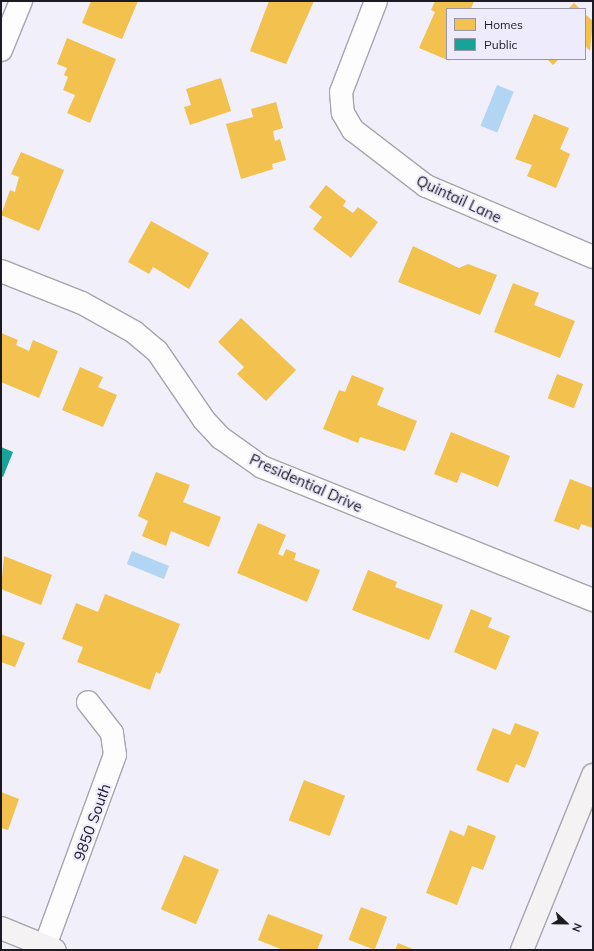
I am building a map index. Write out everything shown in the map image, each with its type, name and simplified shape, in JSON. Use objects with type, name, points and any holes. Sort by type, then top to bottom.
[{"type":"main road","points":[[522,950],[593,775]]},
{"type":"main road","points":[[1,928],[50,948]]},
{"type":"street","points":[[1,50],[21,1]]},
{"type":"street","name":"Quintail Lane","points":[[376,1],[341,92],[343,113],[353,130],[426,186],[592,253]]},
{"type":"street","name":"Presidential Drive","points":[[1,271],[96,309],[134,332],[157,351],[213,429],[262,467],[593,600]]},
{"type":"street","name":"9850 South","points":[[50,948],[115,755],[112,733],[88,702]]},
{"type":"water","points":[[497,85],[514,92],[497,133],[481,126]]},
{"type":"water","points":[[132,551],[169,566],[164,579],[127,564]]},
{"type":"building: Homes","points":[[91,1],[138,1],[122,39],[82,23]]},
{"type":"building: Homes","points":[[269,1],[314,1],[286,64],[250,51]]},
{"type":"building: Homes","points":[[435,1],[474,1],[471,8],[446,8],[446,59],[419,48],[435,12],[431,10]]},
{"type":"building: Homes","points":[[574,3],[579,8],[569,8]]},
{"type":"building: Homes","points":[[586,15],[593,21],[590,51],[586,47]]},
{"type":"building: Homes","points":[[67,38],[116,59],[90,123],[67,113],[75,95],[63,90],[68,77],[64,75],[67,68],[57,64]]},
{"type":"building: Homes","points":[[548,60],[558,60],[553,65]]},
{"type":"building: Homes","points":[[221,78],[231,111],[190,125],[184,107],[191,105],[186,89]]},
{"type":"building: Homes","points":[[276,102],[283,128],[273,131],[275,141],[280,139],[286,160],[272,164],[273,169],[241,179],[226,124],[253,117],[251,109]]},
{"type":"building: Homes","points":[[534,114],[569,128],[560,149],[570,154],[556,188],[527,176],[532,165],[515,159]]},
{"type":"building: Homes","points":[[21,152],[64,170],[39,231],[1,215],[10,190],[15,192],[19,177],[11,174]]},
{"type":"building: Homes","points":[[326,185],[346,201],[343,206],[353,213],[358,207],[378,222],[351,258],[313,229],[322,217],[309,207]]},
{"type":"building: Homes","points":[[151,221],[209,253],[189,289],[153,267],[149,274],[128,262]]},
{"type":"building: Homes","points":[[413,246],[459,268],[468,264],[497,275],[480,315],[398,282]]},
{"type":"building: Homes","points":[[513,283],[539,293],[534,305],[575,321],[560,358],[494,332]]},
{"type":"building: Homes","points":[[241,318],[296,370],[266,401],[237,374],[244,367],[218,342]]},
{"type":"building: Homes","points":[[1,333],[18,340],[16,345],[29,351],[33,340],[58,351],[39,398],[1,382]]},
{"type":"building: Homes","points":[[80,367],[103,377],[98,387],[117,395],[103,427],[62,410]]},
{"type":"building: Homes","points":[[557,374],[583,384],[574,408],[548,398]]},
{"type":"building: Homes","points":[[352,375],[384,388],[377,405],[417,421],[405,451],[360,437],[358,443],[323,429],[339,390],[345,392]]},
{"type":"building: Homes","points":[[451,432],[510,456],[498,487],[461,472],[457,483],[434,474]]},
{"type":"building: Homes","points":[[156,472],[190,485],[183,502],[221,517],[209,547],[171,531],[166,546],[142,536],[148,521],[138,516]]},
{"type":"building: Homes","points":[[570,479],[593,488],[593,528],[581,524],[579,530],[554,521]]},
{"type":"building: Homes","points":[[258,523],[286,535],[278,554],[283,556],[286,549],[296,553],[294,560],[320,570],[307,602],[237,573]]},
{"type":"building: Homes","points":[[4,556],[52,575],[41,605],[1,589]]},
{"type":"building: Homes","points":[[368,570],[397,582],[395,587],[443,605],[429,640],[352,610]]},
{"type":"building: Homes","points":[[105,594],[180,624],[160,674],[156,672],[150,690],[77,662],[83,647],[62,639],[76,603],[98,612]]},
{"type":"building: Homes","points":[[471,609],[492,618],[488,627],[510,636],[496,670],[454,652]]},
{"type":"building: Homes","points":[[1,634],[25,643],[15,667],[1,662]]},
{"type":"building: Homes","points":[[515,723],[539,732],[525,768],[516,764],[508,783],[476,770],[493,728],[510,735]]},
{"type":"building: Homes","points":[[304,780],[345,796],[330,836],[289,820]]},
{"type":"building: Homes","points":[[1,792],[19,799],[8,830],[1,828]]},
{"type":"building: Homes","points":[[468,825],[496,836],[483,870],[472,866],[457,905],[426,893],[450,830],[464,836]]},
{"type":"building: Homes","points":[[184,855],[219,870],[196,924],[161,909]]},
{"type":"building: Homes","points":[[361,907],[387,917],[375,950],[348,940]]},
{"type":"building: Homes","points":[[268,914],[323,935],[317,950],[283,950],[258,940]]},
{"type":"building: Homes","points":[[398,943],[415,950],[395,950]]},
{"type":"building: Public","points":[[1,447],[13,452],[3,477],[1,476]]}]
